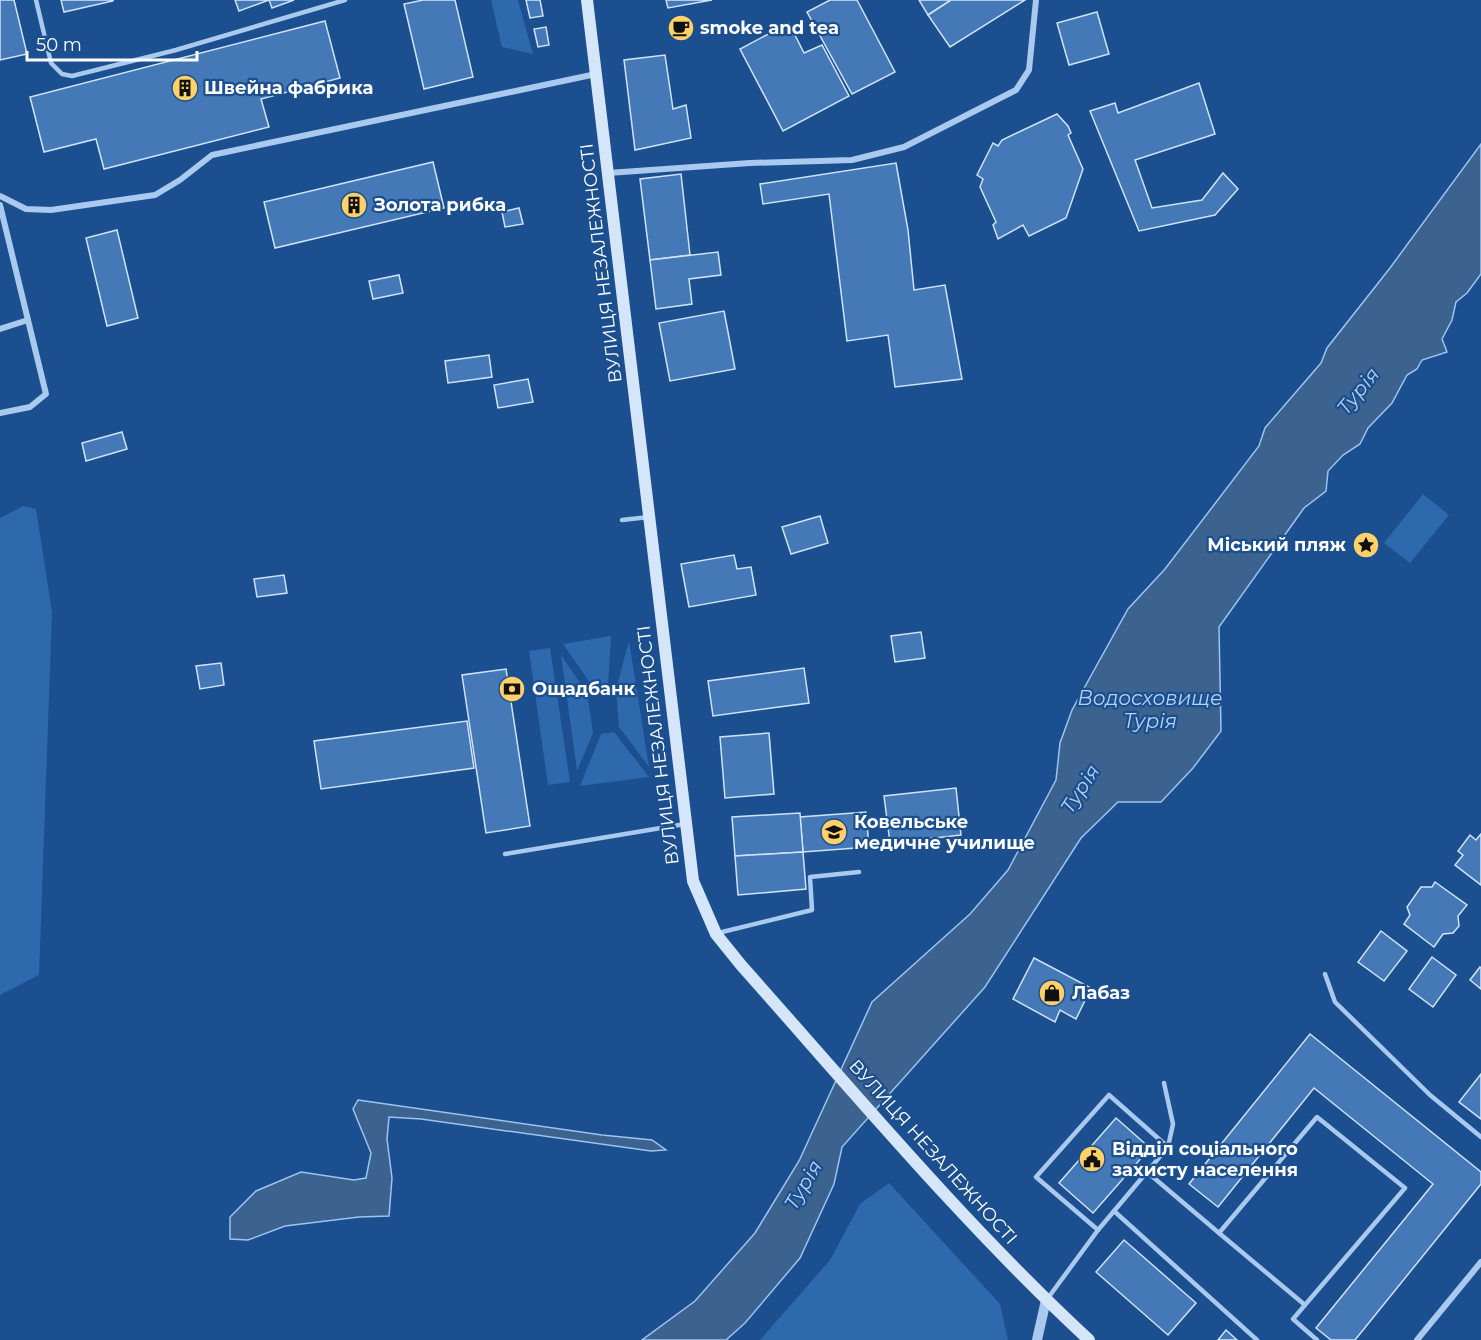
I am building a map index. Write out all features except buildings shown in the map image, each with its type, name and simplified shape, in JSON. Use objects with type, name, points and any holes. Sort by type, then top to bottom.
[{"type":"main road","name":"ВУЛИЦЯ НЕЗАЛЕЖНОСТІ","points":[[587,0],[693,881],[716,934],[741,965],[943,1193],[1046,1300],[1089,1340]]},
{"type":"street","points":[[608,173],[750,163],[852,160],[904,147],[1016,90],[1029,70],[1036,0]]},
{"type":"street","points":[[0,196],[26,209],[51,210],[155,195],[180,180],[212,155],[597,74]]},
{"type":"street","points":[[0,205],[46,394],[30,407],[0,413]]},
{"type":"street","points":[[0,329],[28,320]]},
{"type":"street","points":[[1417,1340],[1481,1262]]},
{"type":"street","points":[[1038,1340],[1046,1300]]},
{"type":"lane","points":[[36,0],[51,63],[62,74],[72,76],[187,47],[345,0]]},
{"type":"lane","points":[[622,520],[649,517]]},
{"type":"lane","points":[[505,854],[685,824]]},
{"type":"lane","points":[[716,934],[812,910],[810,877],[859,872]]},
{"type":"lane","points":[[1325,974],[1335,1002],[1430,1095],[1481,1137]]},
{"type":"lane","points":[[1046,1300],[1098,1230],[1168,1147],[1173,1124],[1164,1083]]},
{"type":"lane","points":[[1098,1230],[1036,1177],[1109,1095],[1168,1147]]},
{"type":"lane","points":[[1219,1233],[1317,1117],[1405,1188],[1293,1319],[1317,1340]]},
{"type":"lane","points":[[1147,1172],[1305,1305]]},
{"type":"lane","points":[[1114,1211],[1257,1340]]},
{"type":"shaded area","points":[[491,0],[518,0],[533,54],[502,47]]},
{"type":"shaded area","points":[[1423,494],[1449,515],[1410,563],[1384,543]]},
{"type":"shaded area","points":[[23,506],[36,509],[52,612],[39,975],[0,995],[0,518]]},
{"type":"shaded area","points":[[611,636],[608,687],[595,690],[563,644]]},
{"type":"shaded area","points":[[629,641],[649,767],[619,727],[616,689]]},
{"type":"shaded area","points":[[550,648],[570,782],[548,785],[529,651]]},
{"type":"shaded area","points":[[561,655],[587,693],[593,733],[577,771]]},
{"type":"shaded area","points":[[614,732],[649,777],[580,786],[601,734]]},
{"type":"shaded area","points":[[889,1183],[1000,1304],[1008,1340],[760,1340],[830,1260],[860,1204]]},
{"type":"water","name":"Водосховище Турія","points":[[1481,144],[1481,274],[1467,293],[1456,302],[1452,320],[1442,339],[1447,352],[1422,360],[1417,369],[1407,375],[1392,403],[1368,428],[1360,444],[1343,455],[1328,471],[1326,491],[1304,508],[1219,627],[1221,731],[1193,768],[1161,802],[1118,802],[1081,838],[985,987],[842,1147],[834,1184],[800,1258],[745,1323],[726,1340],[642,1340],[695,1301],[755,1233],[799,1161],[872,1002],[970,914],[1008,870],[1056,780],[1060,743],[1072,710],[1128,609],[1165,569],[1259,446],[1265,428],[1321,363],[1327,348],[1390,268]]},
{"type":"water","points":[[358,1100],[652,1140],[666,1150],[651,1151],[421,1119],[389,1117],[387,1139],[392,1178],[389,1216],[359,1217],[285,1226],[248,1240],[230,1239],[230,1217],[256,1191],[301,1172],[354,1180],[366,1178],[371,1153],[353,1109]]},
{"type":"place","name":"smoke and tea","points":[[681,28]]},
{"type":"place","name":"Швейна фабрика","points":[[185,88]]},
{"type":"place","name":"Золота рибка","points":[[354,205]]},
{"type":"place","name":"Міський пляж","points":[[1366,545]]},
{"type":"place","name":"Ощадбанк","points":[[512,689]]},
{"type":"place","name":"Ковельське медичне училище","points":[[834,832]]},
{"type":"place","name":"Лабаз","points":[[1052,993]]},
{"type":"place","name":"Відділ соціального захисту населення","points":[[1092,1159]]},
{"type":"water label","name":"Турія","points":[[1358,391]]},
{"type":"water label","name":"Турія","points":[[1080,789]]},
{"type":"water label","name":"Турія","points":[[803,1185]]}]
